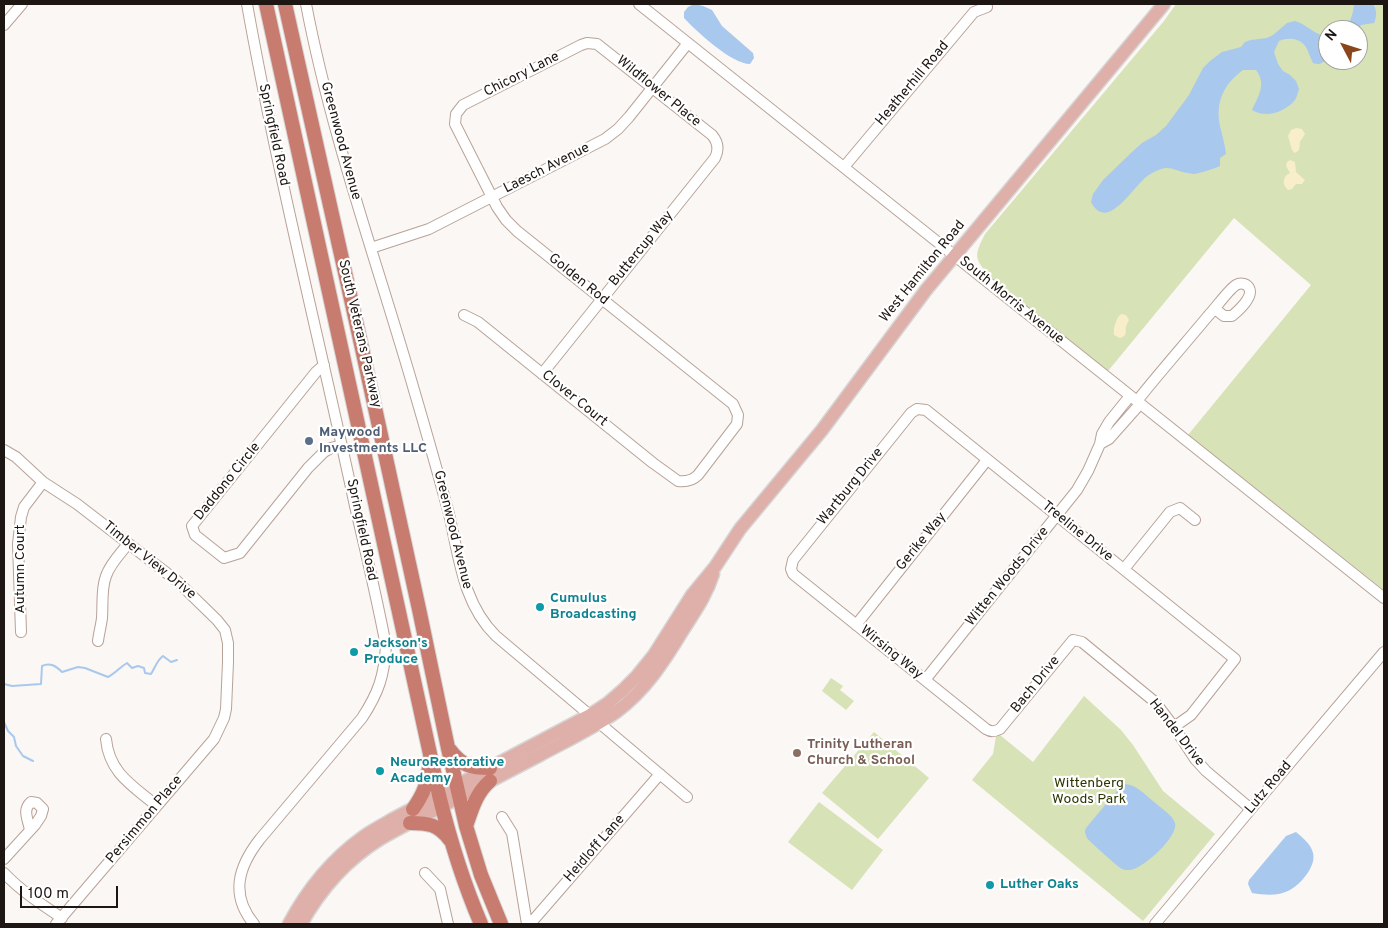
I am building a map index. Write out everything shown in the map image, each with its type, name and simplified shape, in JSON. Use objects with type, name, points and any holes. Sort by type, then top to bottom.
[{"type":"highway","name":"South Veterans Parkway","points":[[266,4],[440,801],[462,878],[481,924]]},
{"type":"highway","name":"South Veterans Parkway","points":[[285,4],[370,382],[458,792],[480,875],[500,924]]},
{"type":"highway","points":[[448,748],[458,761],[478,768],[490,775],[476,799],[466,826]]},
{"type":"highway","points":[[413,809],[425,789],[430,753]]},
{"type":"highway","points":[[410,823],[424,823],[438,827],[450,840]]},
{"type":"main road","name":"West Hamilton Road","points":[[440,801],[595,719],[637,676],[654,655],[692,595],[715,567],[740,529],[828,423],[906,316],[954,255],[1164,4]]},
{"type":"main road","points":[[289,924],[307,893],[318,879],[334,861],[364,836],[413,809],[440,801]]},
{"type":"main road","points":[[301,924],[315,901],[342,869],[372,845],[410,823],[440,801]]},
{"type":"street","points":[[4,25],[22,4]]},
{"type":"street","name":"Springfield Road","points":[[247,4],[256,59],[276,153],[386,646],[385,665],[380,683],[373,701],[362,718],[260,839],[245,861],[240,876],[240,898],[243,908],[254,924]]},
{"type":"street","name":"Greenwood Avenue","points":[[306,4],[329,106],[352,188],[424,422],[471,602],[484,624],[496,636],[687,797]]},
{"type":"street","name":"South Morris Avenue","points":[[639,4],[1384,598]]},
{"type":"street","name":"Heatherhill Road","points":[[844,167],[974,12],[987,8]]},
{"type":"street","name":"Wildflower Place","points":[[592,43],[600,46],[712,135],[718,146]]},
{"type":"street","name":"Chicory Lane","points":[[456,115],[460,108],[471,101],[581,45],[592,43]]},
{"type":"street","name":"Laesch Avenue","points":[[371,248],[429,229],[605,138],[624,123],[688,43]]},
{"type":"street","name":"Golden Rod","points":[[456,115],[455,124],[492,197],[502,214],[517,231],[733,404],[738,414],[736,427],[698,475],[684,482]]},
{"type":"street","name":"Buttercup Way","points":[[542,374],[715,158],[718,146]]},
{"type":"street","name":"Witten Woods Drive","points":[[925,680],[1058,516],[1077,490],[1100,444],[1109,439],[1136,400],[1215,309]]},
{"type":"street","name":"Clover Court","points":[[464,315],[478,322],[675,480],[684,482]]},
{"type":"street","name":"Daddono Circle","points":[[324,365],[316,372],[192,526],[195,535],[224,558],[240,553],[308,468],[324,452],[342,445]]},
{"type":"street","name":"Treeline Drive","points":[[917,409],[926,410],[1235,659],[1190,715],[1174,727]]},
{"type":"street","name":"Wartburg Drive","points":[[790,569],[793,560],[911,412],[917,409]]},
{"type":"street","name":"Timber View Drive","points":[[4,450],[16,457],[43,482],[77,504],[178,581],[209,610],[224,630],[228,643],[226,709],[214,739]]},
{"type":"street","name":"Gerike Way","points":[[856,625],[987,460]]},
{"type":"street","name":"Autumn Court","points":[[21,632],[18,544],[20,524],[24,507],[43,482]]},
{"type":"street","points":[[1124,569],[1170,512],[1180,508],[1196,520]]},
{"type":"street","points":[[98,641],[102,620],[104,580],[110,568],[128,544]]},
{"type":"street","name":"Wirsing Way","points":[[790,569],[793,574],[986,729],[996,732]]},
{"type":"street","name":"Bach Drive","points":[[996,732],[1073,640],[1077,640]]},
{"type":"street","name":"Handel Drive","points":[[1077,640],[1082,642],[1148,696],[1160,708],[1195,759],[1206,771],[1251,809]]},
{"type":"street","name":"Lutz Road","points":[[1155,924],[1384,652]]},
{"type":"street","name":"Persimmon Place","points":[[59,921],[214,739]]},
{"type":"street","points":[[106,740],[110,760],[117,770],[157,806]]},
{"type":"street","name":"Heidloff Lane","points":[[528,924],[660,774]]},
{"type":"street","points":[[502,817],[512,833],[528,924]]},
{"type":"street","points":[[4,859],[30,830]]},
{"type":"street","points":[[425,872],[440,889],[448,924]]},
{"type":"street","points":[[4,873],[15,885],[59,921]]},
{"type":"green space","points":[[1176,4],[1384,4],[1384,590],[1188,435],[1311,285],[1234,218],[1108,371],[989,275],[980,264],[977,256],[979,246],[985,234],[1164,21]]},
{"type":"green space","points":[[831,678],[843,686],[840,690],[854,701],[846,710],[822,691]]},
{"type":"green space","name":"Wittenberg Woods Park","points":[[1084,696],[1121,730],[1163,791],[1215,834],[1143,921],[972,780],[993,754],[996,736],[1000,735],[1033,762]]},
{"type":"green space","points":[[874,732],[929,778],[878,839],[822,793]]},
{"type":"green space","points":[[819,802],[883,850],[852,890],[788,842]]},
{"type":"sand","points":[[1296,128],[1302,129],[1305,134],[1300,142],[1299,150],[1295,153],[1292,150],[1288,136],[1291,130]]},
{"type":"sand","points":[[1290,160],[1295,162],[1296,172],[1305,180],[1302,184],[1296,184],[1292,189],[1288,190],[1284,181],[1285,176],[1290,173],[1286,166]]},
{"type":"sand","points":[[1121,314],[1126,315],[1129,320],[1125,335],[1120,338],[1114,335],[1114,327]]},
{"type":"water","points":[[694,4],[712,10],[722,26],[753,53],[754,58],[750,64],[743,63],[725,53],[706,39],[684,18],[684,12]]},
{"type":"water","points":[[1354,4],[1373,4],[1376,18],[1374,23],[1368,24],[1368,20],[1350,20]]},
{"type":"water","points":[[1295,21],[1318,34],[1318,64],[1313,63],[1306,47],[1297,40],[1286,39],[1279,41],[1274,52],[1278,64],[1283,71],[1296,81],[1299,89],[1296,99],[1291,104],[1281,111],[1269,114],[1257,113],[1252,110],[1259,95],[1261,80],[1256,70],[1243,70],[1231,81],[1222,94],[1220,101],[1220,126],[1226,154],[1220,158],[1220,166],[1194,174],[1163,168],[1145,178],[1117,207],[1103,213],[1097,210],[1091,202],[1093,194],[1103,180],[1142,143],[1156,135],[1166,126],[1189,95],[1203,68],[1210,61],[1222,52],[1241,47],[1245,42],[1267,38],[1287,23]]},
{"type":"water","points":[[1124,784],[1140,790],[1168,814],[1175,823],[1175,829],[1171,836],[1159,851],[1143,864],[1130,870],[1122,869],[1110,859],[1087,838],[1085,832],[1086,828]]},
{"type":"water","points":[[1296,832],[1309,844],[1313,853],[1313,861],[1307,874],[1295,886],[1283,893],[1269,895],[1252,893],[1248,884],[1249,880],[1286,836]]},
{"type":"waterway","points":[[4,684],[12,686],[41,684],[42,666],[48,664],[55,666],[62,672],[78,667],[108,677],[127,663],[132,668],[138,666],[144,668],[145,673],[151,674],[163,656],[171,662],[177,660]]},
{"type":"waterway","points":[[4,722],[23,756],[33,761]]},
{"type":"place","name":"Maywood Investments LLC","points":[[309,441]]},
{"type":"place","name":"Cumulus Broadcasting","points":[[540,607]]},
{"type":"place","name":"Jackson's Produce","points":[[354,652]]},
{"type":"place","name":"Trinity Lutheran Church & School","points":[[797,753]]},
{"type":"place","name":"NeuroRestorative Academy","points":[[380,771]]},
{"type":"place","name":"Luther Oaks","points":[[990,885]]}]
